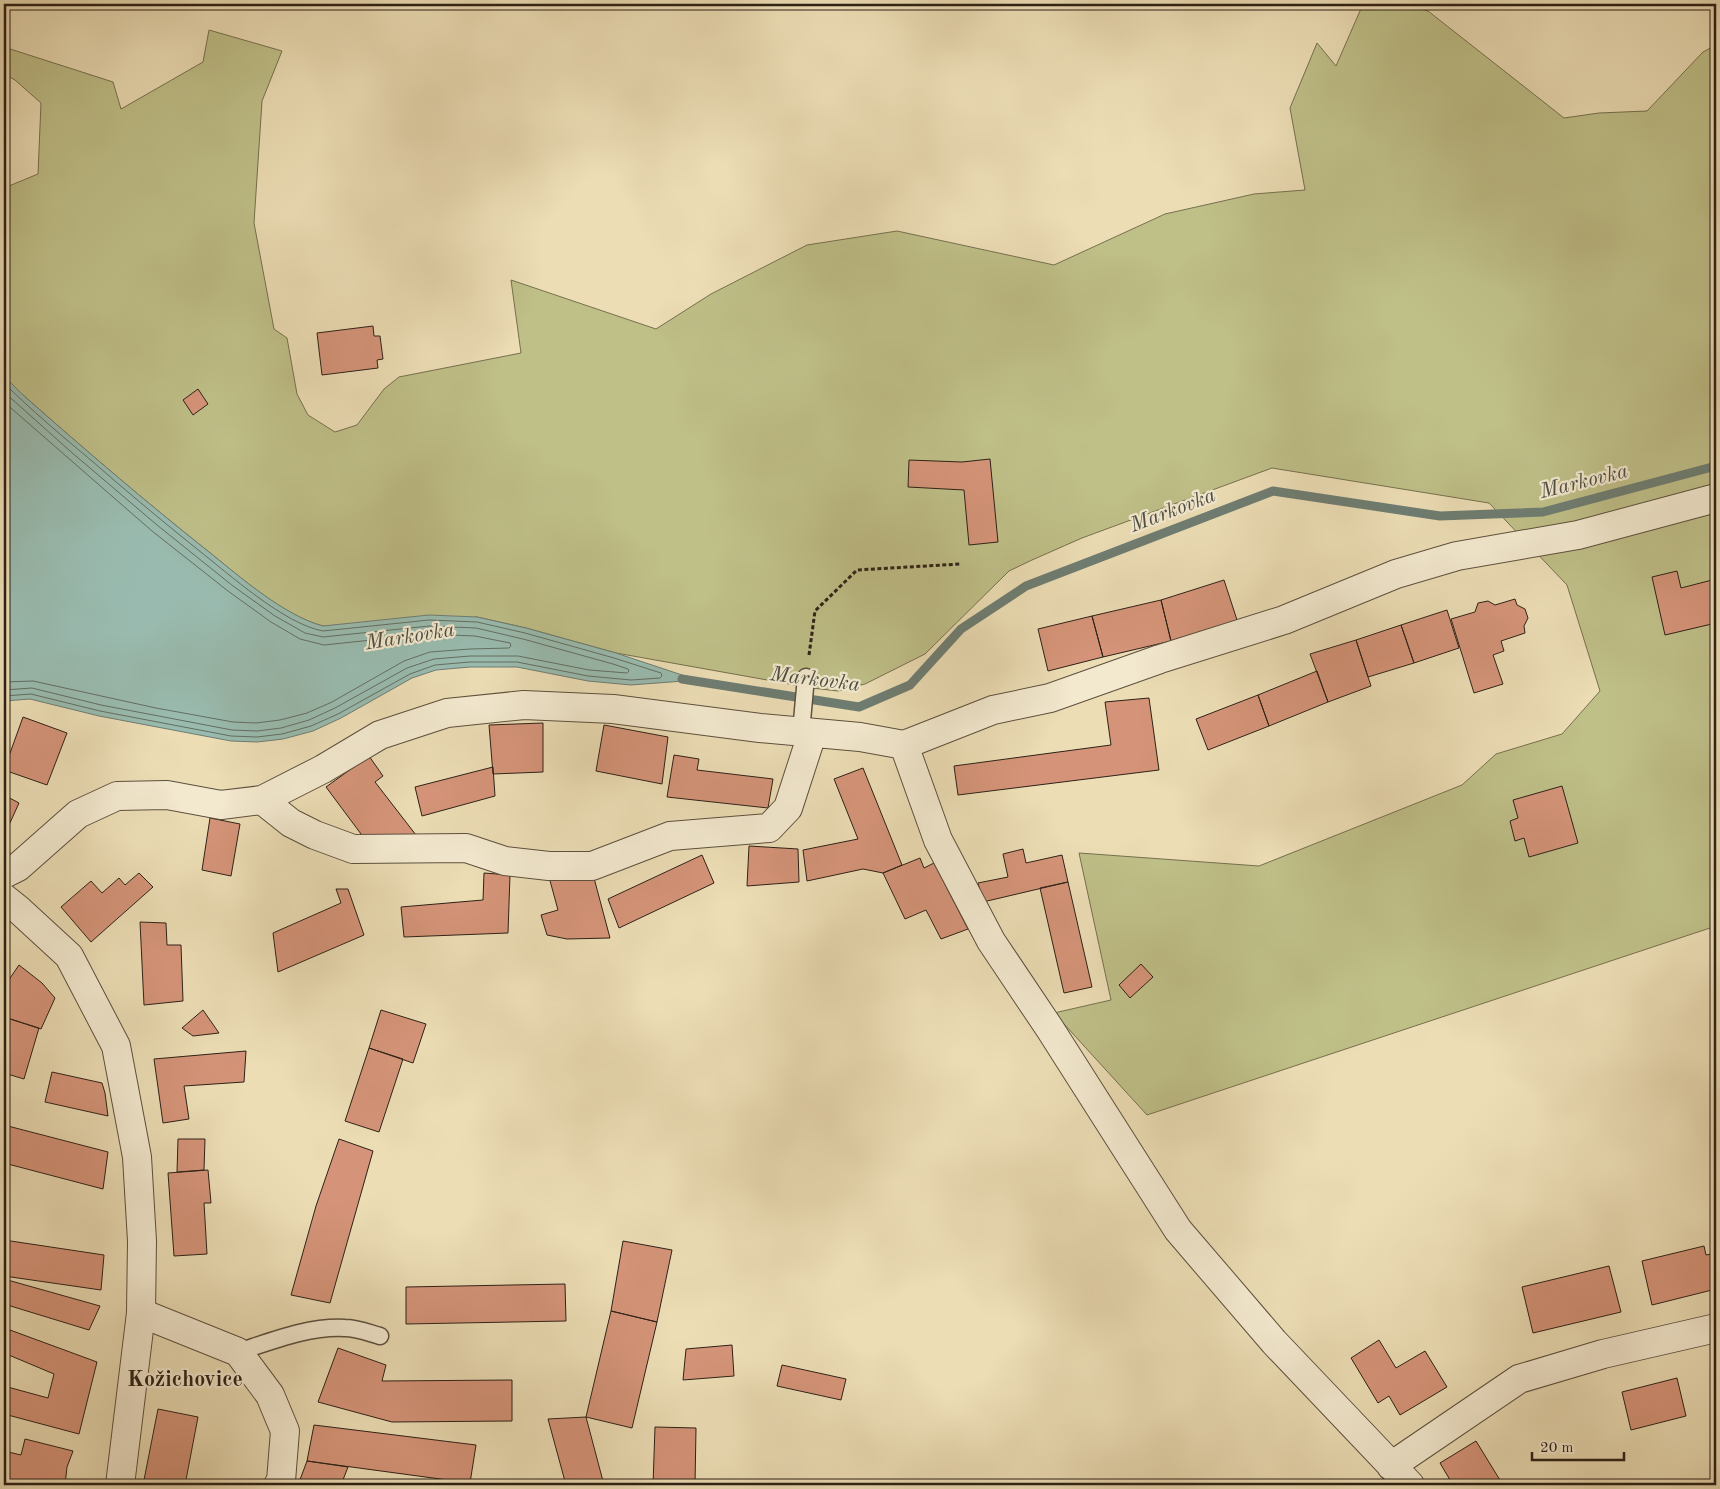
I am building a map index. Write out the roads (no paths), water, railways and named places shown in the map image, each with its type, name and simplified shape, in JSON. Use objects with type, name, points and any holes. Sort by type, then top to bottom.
[{"type":"street","points":[[4,874],[18,868],[78,814],[117,796],[167,795],[221,805],[262,800],[323,769],[380,735],[447,713],[524,705],[613,709],[805,725],[904,744],[993,710],[1050,698],[1160,659],[1284,620],[1396,574],[1422,566],[1456,556],[1578,535],[1716,498]]},
{"type":"street","points":[[262,800],[291,823],[314,835],[353,849],[466,848],[505,861],[549,866],[592,866],[670,836],[769,828],[788,808],[805,725]]},
{"type":"street","points":[[904,744],[938,840],[991,941],[1050,1029],[1178,1230],[1274,1342],[1410,1485]]},
{"type":"street","points":[[4,898],[69,956],[116,1046],[137,1156],[142,1241],[141,1313],[120,1485]]},
{"type":"street","points":[[141,1313],[238,1352],[270,1395],[285,1431],[278,1485]]},
{"type":"street","points":[[1391,1466],[1519,1379],[1603,1354],[1716,1328]]},
{"type":"lane","points":[[805,725],[806,677]]},
{"type":"lane","points":[[238,1352],[318,1329],[346,1328],[380,1336]]},
{"type":"water","points":[[4,376],[92,455],[235,573],[278,605],[308,621],[323,626],[429,615],[477,617],[526,628],[616,653],[697,680],[631,685],[588,681],[517,667],[470,667],[436,670],[412,678],[341,718],[313,731],[283,739],[257,742],[231,741],[99,716],[30,699],[4,701]]},
{"type":"waterway","name":"Markovka","points":[[682,679],[859,707],[910,685],[961,629],[1026,586],[1273,491],[1440,516],[1543,512],[1716,466]]},
{"type":"district","name":"Kožichovice","points":[[185,1380]]}]
